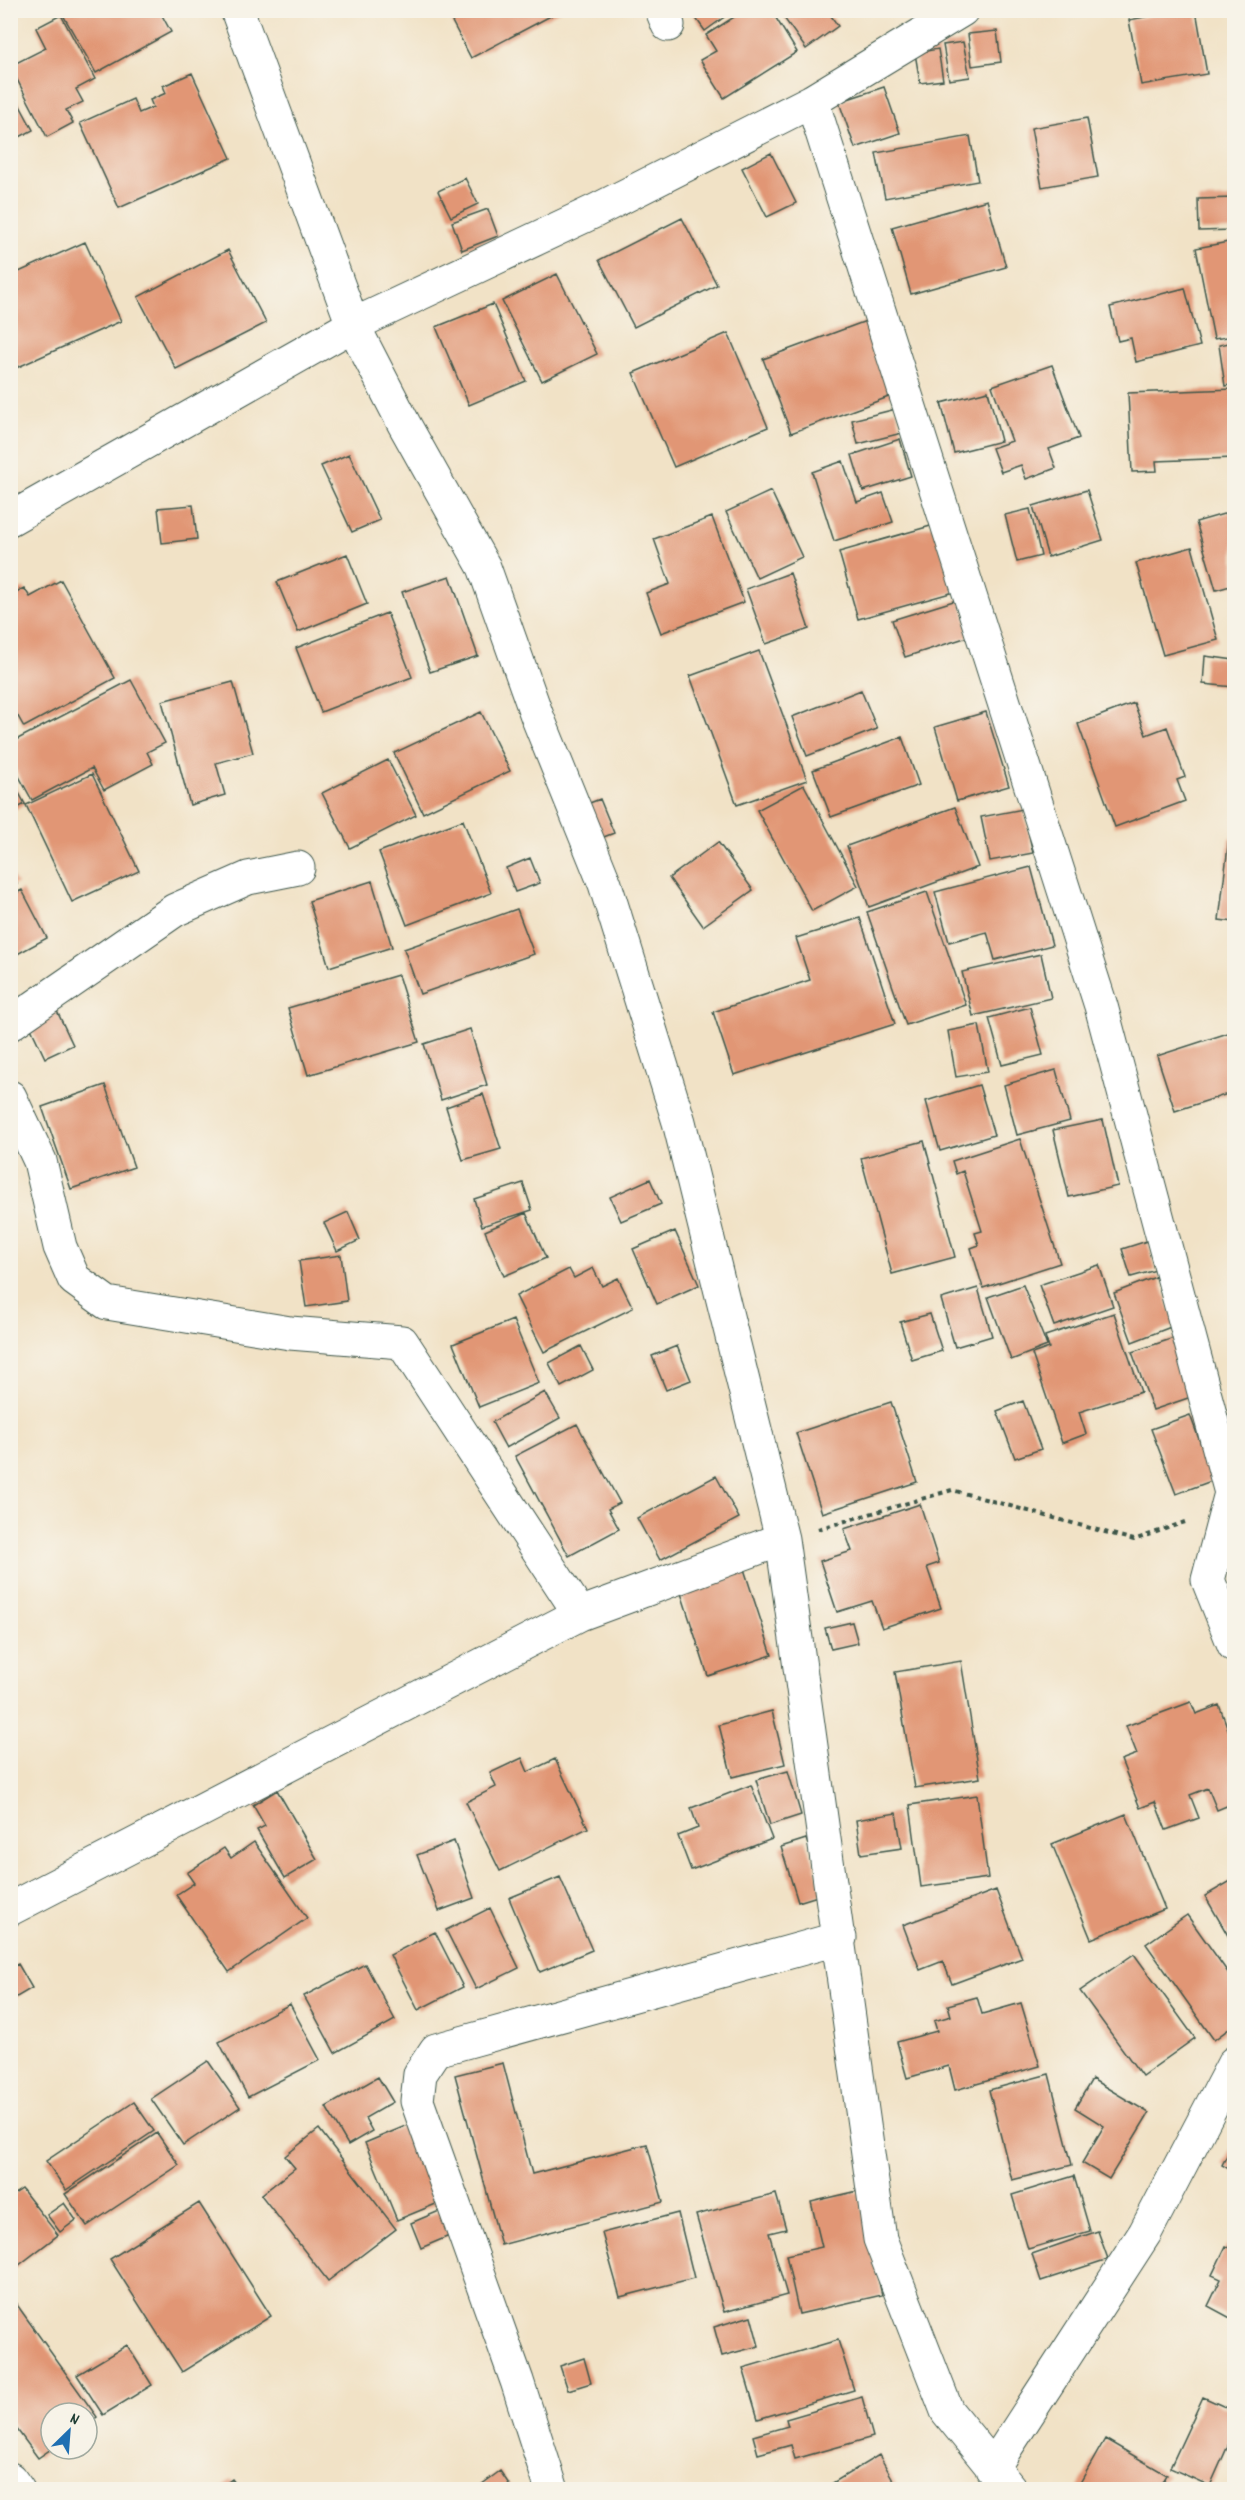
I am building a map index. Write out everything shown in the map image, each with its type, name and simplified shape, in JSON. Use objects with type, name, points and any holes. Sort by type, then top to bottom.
[{"type":"street","points":[[237,10],[353,325],[404,424],[484,567],[537,716],[605,884],[679,1122],[782,1539],[840,1938],[880,2239],[947,2411],[1001,2479],[1145,2233],[1234,2063]]},
{"type":"street","points":[[10,519],[353,325],[594,211],[812,101],[962,10]]},
{"type":"street","points":[[812,101],[1101,1006],[1231,1493],[1208,1580],[1234,1645]]},
{"type":"street","points":[[10,1024],[175,910],[248,878],[298,868]]},
{"type":"street","points":[[10,1097],[40,1161],[60,1247],[74,1279],[107,1304],[290,1333],[402,1342],[580,1614]]},
{"type":"street","points":[[10,1910],[580,1614],[782,1539]]},
{"type":"street","points":[[552,2490],[517,2381],[417,2101],[420,2074],[436,2050],[840,1938]]},
{"type":"street","points":[[10,2479],[18,2490]]},
{"type":"path","points":[[782,1539],[952,1490],[1134,1540],[1185,1521],[1231,1493]]},
{"type":"building","points":[[67,10],[159,10],[171,32],[96,73],[62,13]]},
{"type":"building","points":[[446,10],[562,10],[471,58]]},
{"type":"building","points":[[690,10],[734,10],[705,31]]},
{"type":"building","points":[[745,10],[771,10],[797,52],[724,98],[700,60],[716,51],[706,35]]},
{"type":"building","points":[[794,10],[827,10],[838,26],[806,49],[784,18]]},
{"type":"building","points":[[1181,10],[1196,10],[1207,74],[1141,85],[1129,20]]},
{"type":"building","points":[[61,15],[95,79],[76,89],[83,102],[66,110],[73,123],[47,137],[10,66],[46,48],[36,28]]},
{"type":"building","points":[[997,31],[1001,62],[972,66],[968,34]]},
{"type":"building","points":[[963,42],[970,77],[949,80],[943,45]]},
{"type":"building","points":[[938,49],[943,80],[920,83],[915,53]]},
{"type":"building","points":[[192,73],[231,158],[119,208],[80,123],[133,99],[139,113],[153,107],[150,100],[166,93],[163,86]]},
{"type":"building","points":[[10,87],[33,130],[10,142]]},
{"type":"building","points":[[884,87],[900,133],[855,148],[839,102]]},
{"type":"building","points":[[1087,118],[1098,177],[1042,187],[1031,128]]},
{"type":"building","points":[[970,136],[978,181],[885,198],[876,153]]},
{"type":"building","points":[[771,153],[796,203],[767,217],[742,168]]},
{"type":"building","points":[[465,178],[478,204],[451,217],[438,191]]},
{"type":"building","points":[[1234,198],[1234,230],[1199,231],[1198,199]]},
{"type":"building","points":[[987,200],[1006,267],[911,294],[892,227]]},
{"type":"building","points":[[488,209],[498,236],[462,250],[452,222]]},
{"type":"building","points":[[682,218],[717,285],[634,327],[599,260]]},
{"type":"building","points":[[1234,241],[1234,336],[1214,339],[1196,248]]},
{"type":"building","points":[[85,242],[121,321],[16,368],[10,357],[10,276]]},
{"type":"building","points":[[228,250],[266,323],[176,369],[138,297]]},
{"type":"building","points":[[557,274],[597,354],[542,381],[502,301]]},
{"type":"building","points":[[1185,288],[1200,346],[1136,362],[1131,338],[1118,341],[1110,307]]},
{"type":"building","points":[[493,304],[526,381],[469,405],[436,327]]},
{"type":"building","points":[[866,321],[894,395],[791,433],[763,359]]},
{"type":"building","points":[[728,333],[768,427],[674,467],[633,373]]},
{"type":"building","points":[[1234,342],[1234,384],[1225,386],[1219,345]]},
{"type":"building","points":[[1052,365],[1079,438],[1049,449],[1056,468],[1026,479],[1021,465],[1001,472],[992,448],[1012,441],[992,386]]},
{"type":"building","points":[[1234,389],[1234,458],[1156,461],[1157,471],[1132,472],[1128,393]]},
{"type":"building","points":[[988,391],[1001,441],[954,453],[941,403]]},
{"type":"building","points":[[896,409],[902,433],[858,444],[852,420]]},
{"type":"building","points":[[900,439],[911,476],[863,491],[852,455]]},
{"type":"building","points":[[349,454],[380,520],[352,532],[321,466]]},
{"type":"building","points":[[843,461],[857,502],[883,493],[893,522],[834,541],[812,472]]},
{"type":"building","points":[[1087,490],[1103,540],[1048,557],[1033,506]]},
{"type":"building","points":[[771,491],[802,557],[757,578],[726,512]]},
{"type":"building","points":[[193,505],[197,539],[162,543],[158,508]]},
{"type":"building","points":[[1030,509],[1041,556],[1017,562],[1005,515]]},
{"type":"building","points":[[1234,511],[1234,585],[1216,590],[1196,522]]},
{"type":"building","points":[[712,517],[744,602],[661,633],[646,593],[670,584],[654,539]]},
{"type":"building","points":[[934,525],[954,592],[858,619],[839,552]]},
{"type":"building","points":[[1192,547],[1218,640],[1163,655],[1136,563]]},
{"type":"building","points":[[347,554],[367,604],[298,632],[277,582]]},
{"type":"building","points":[[790,573],[809,629],[766,644],[746,589]]},
{"type":"building","points":[[450,576],[478,656],[430,672],[402,592]]},
{"type":"building","points":[[61,580],[115,678],[24,727],[10,702],[10,595],[24,588],[30,597]]},
{"type":"building","points":[[960,599],[971,636],[905,657],[892,620]]},
{"type":"building","points":[[387,613],[412,677],[321,712],[296,648]]},
{"type":"building","points":[[759,651],[807,780],[737,805],[690,676]]},
{"type":"building","points":[[1205,656],[1234,660],[1234,687],[1203,684]]},
{"type":"building","points":[[131,680],[165,743],[147,752],[153,764],[104,790],[92,768],[32,800],[10,760],[10,743]]},
{"type":"building","points":[[233,682],[253,753],[216,763],[225,795],[190,805],[162,701]]},
{"type":"building","points":[[861,690],[877,729],[807,756],[792,717]]},
{"type":"building","points":[[1134,703],[1146,735],[1167,727],[1185,777],[1177,780],[1185,801],[1115,827],[1078,724]]},
{"type":"building","points":[[481,712],[510,771],[423,813],[394,753]]},
{"type":"building","points":[[986,712],[1009,786],[957,801],[935,727]]},
{"type":"building","points":[[902,737],[919,785],[831,817],[813,770]]},
{"type":"building","points":[[388,760],[416,815],[350,848],[322,793]]},
{"type":"building","points":[[92,774],[139,871],[72,902],[26,805]]},
{"type":"building","points":[[10,777],[25,804],[10,812]]},
{"type":"building","points":[[804,785],[858,886],[812,911],[757,810]]},
{"type":"building","points":[[600,799],[614,833],[596,840],[582,806]]},
{"type":"building","points":[[955,807],[978,867],[869,907],[847,846]]},
{"type":"building","points":[[1023,809],[1033,853],[990,861],[981,817]]},
{"type":"building","points":[[463,820],[491,893],[407,925],[379,852]]},
{"type":"building","points":[[1229,838],[1234,838],[1234,922],[1219,920]]},
{"type":"building","points":[[718,842],[753,890],[703,926],[669,878]]},
{"type":"building","points":[[530,858],[540,883],[515,892],[506,868]]},
{"type":"building","points":[[1031,867],[1052,945],[995,960],[987,932],[949,942],[935,892]]},
{"type":"building","points":[[10,871],[17,884],[10,886]]},
{"type":"building","points":[[372,881],[392,947],[329,967],[309,901]]},
{"type":"building","points":[[22,890],[47,938],[10,958],[10,896]]},
{"type":"building","points":[[927,892],[966,1005],[906,1025],[867,912]]},
{"type":"building","points":[[517,909],[534,954],[420,994],[404,949]]},
{"type":"building","points":[[860,918],[895,1024],[734,1075],[713,1012],[810,980],[796,938]]},
{"type":"building","points":[[1041,954],[1051,998],[973,1016],[962,972]]},
{"type":"building","points":[[398,975],[419,1042],[308,1075],[288,1008]]},
{"type":"building","points":[[1030,1007],[1043,1055],[1002,1065],[989,1018]]},
{"type":"building","points":[[56,1009],[73,1045],[45,1058],[28,1022]]},
{"type":"building","points":[[979,1025],[988,1072],[956,1077],[948,1031]]},
{"type":"building","points":[[470,1029],[487,1085],[441,1100],[424,1044]]},
{"type":"building","points":[[1234,1031],[1234,1092],[1175,1111],[1157,1056]]},
{"type":"building","points":[[1056,1070],[1070,1121],[1017,1135],[1004,1085]]},
{"type":"building","points":[[105,1085],[134,1167],[71,1189],[42,1107]]},
{"type":"building","points":[[979,1085],[994,1135],[940,1151],[926,1101]]},
{"type":"building","points":[[483,1094],[501,1149],[463,1160],[446,1107]]},
{"type":"building","points":[[1103,1120],[1118,1186],[1069,1197],[1053,1130]]},
{"type":"building","points":[[1020,1139],[1060,1263],[983,1288],[971,1248],[979,1245],[975,1233],[982,1231],[963,1171],[956,1174],[952,1161]]},
{"type":"building","points":[[924,1141],[955,1257],[892,1274],[861,1158]]},
{"type":"building","points":[[650,1179],[661,1204],[621,1221],[610,1197]]},
{"type":"building","points":[[523,1183],[532,1210],[482,1226],[474,1199]]},
{"type":"building","points":[[348,1212],[360,1240],[337,1251],[324,1223]]},
{"type":"building","points":[[526,1213],[546,1258],[504,1276],[485,1231]]},
{"type":"building","points":[[675,1231],[699,1285],[657,1304],[633,1249]]},
{"type":"building","points":[[1147,1241],[1156,1270],[1131,1277],[1122,1249]]},
{"type":"building","points":[[341,1255],[347,1301],[306,1307],[299,1261]]},
{"type":"building","points":[[1099,1265],[1113,1306],[1054,1326],[1039,1285]]},
{"type":"building","points":[[593,1268],[602,1286],[618,1278],[633,1308],[544,1352],[516,1296],[569,1269],[574,1278]]},
{"type":"building","points":[[1158,1276],[1176,1325],[1132,1342],[1114,1293]]},
{"type":"building","points":[[1023,1285],[1047,1346],[1011,1360],[988,1297]]},
{"type":"building","points":[[978,1288],[992,1336],[955,1347],[941,1299]]},
{"type":"building","points":[[1114,1313],[1141,1392],[1079,1412],[1086,1434],[1062,1443],[1032,1354],[1049,1348],[1045,1336]]},
{"type":"building","points":[[930,1314],[942,1351],[912,1360],[900,1322]]},
{"type":"building","points":[[513,1320],[539,1383],[479,1407],[453,1344]]},
{"type":"building","points":[[1174,1338],[1194,1396],[1153,1410],[1132,1352]]},
{"type":"building","points":[[581,1346],[593,1370],[561,1387],[549,1363]]},
{"type":"building","points":[[677,1346],[691,1380],[666,1390],[652,1356]]},
{"type":"building","points":[[545,1392],[560,1418],[506,1448],[492,1422]]},
{"type":"building","points":[[1023,1401],[1041,1449],[1015,1458],[997,1411]]},
{"type":"building","points":[[891,1402],[917,1482],[822,1513],[796,1433]]},
{"type":"building","points":[[1190,1415],[1214,1480],[1176,1494],[1151,1429]]},
{"type":"building","points":[[577,1424],[620,1503],[608,1509],[619,1529],[569,1556],[515,1456]]},
{"type":"building","points":[[716,1476],[739,1518],[660,1560],[637,1518]]},
{"type":"building","points":[[920,1504],[939,1563],[927,1567],[941,1608],[882,1628],[872,1601],[837,1612],[820,1561],[852,1551],[844,1529]]},
{"type":"building","points":[[744,1569],[772,1655],[708,1676],[680,1590]]},
{"type":"building","points":[[852,1622],[858,1643],[831,1649],[825,1628]]},
{"type":"building","points":[[961,1661],[980,1778],[915,1788],[895,1672]]},
{"type":"building","points":[[1191,1702],[1196,1714],[1219,1705],[1234,1745],[1234,1764],[1230,1766],[1234,1778],[1234,1803],[1217,1810],[1208,1788],[1190,1795],[1199,1818],[1166,1830],[1155,1802],[1140,1808],[1121,1760],[1137,1754],[1126,1726]]},
{"type":"building","points":[[772,1711],[785,1764],[732,1777],[719,1725]]},
{"type":"building","points":[[522,1758],[528,1772],[555,1759],[588,1828],[500,1871],[466,1802],[496,1787],[490,1773]]},
{"type":"building","points":[[788,1771],[801,1815],[770,1825],[756,1780]]},
{"type":"building","points":[[751,1785],[772,1839],[691,1870],[678,1836],[698,1828],[691,1808]]},
{"type":"building","points":[[277,1790],[317,1859],[285,1878],[257,1830],[265,1826],[253,1805]]},
{"type":"building","points":[[977,1795],[988,1878],[921,1887],[910,1805]]},
{"type":"building","points":[[896,1813],[902,1848],[861,1854],[856,1820]]},
{"type":"building","points":[[1126,1814],[1165,1909],[1091,1939],[1052,1844]]},
{"type":"building","points":[[806,1839],[824,1894],[798,1902],[781,1847]]},
{"type":"building","points":[[454,1841],[474,1898],[439,1911],[417,1855]]},
{"type":"building","points":[[254,1842],[307,1918],[229,1972],[176,1895],[194,1883],[187,1873],[224,1848],[231,1858]]},
{"type":"building","points":[[560,1877],[592,1950],[540,1972],[509,1898]]},
{"type":"building","points":[[1234,1879],[1234,1946],[1205,1896]]},
{"type":"building","points":[[996,1890],[1022,1958],[952,1984],[943,1961],[920,1970],[903,1925]]},
{"type":"building","points":[[490,1908],[519,1968],[476,1989],[446,1930]]},
{"type":"building","points":[[1187,1915],[1234,1981],[1234,2025],[1214,2040],[1146,1944]]},
{"type":"building","points":[[435,1932],[463,1987],[418,2010],[390,1955]]},
{"type":"building","points":[[1134,1954],[1195,2038],[1142,2076],[1080,1991]]},
{"type":"building","points":[[18,1964],[32,1988],[10,2001],[10,1968]]},
{"type":"building","points":[[365,1964],[395,2020],[335,2053],[304,1996]]},
{"type":"building","points":[[977,1997],[982,2014],[1021,2003],[1040,2066],[955,2090],[949,2066],[907,2078],[897,2042],[937,2031],[934,2021],[951,2016],[948,2005]]},
{"type":"building","points":[[290,2004],[320,2060],[248,2097],[219,2042]]},
{"type":"building","points":[[208,2061],[240,2107],[183,2145],[151,2099]]},
{"type":"building","points":[[503,2063],[532,2174],[647,2144],[663,2202],[501,2245],[455,2075]]},
{"type":"building","points":[[1049,2074],[1072,2165],[1012,2180],[989,2090]]},
{"type":"building","points":[[378,2077],[393,2102],[365,2118],[372,2131],[348,2145],[326,2107]]},
{"type":"building","points":[[1092,2079],[1149,2113],[1109,2179],[1082,2163],[1104,2126],[1075,2108]]},
{"type":"building","points":[[134,2102],[154,2131],[66,2190],[46,2161]]},
{"type":"building","points":[[415,2122],[448,2199],[397,2220],[365,2143]]},
{"type":"building","points":[[319,2129],[396,2229],[328,2281],[261,2195],[295,2168],[285,2156]]},
{"type":"building","points":[[157,2133],[179,2165],[87,2226],[65,2194]]},
{"type":"building","points":[[1234,2142],[1234,2172],[1222,2165]]},
{"type":"building","points":[[1074,2176],[1090,2231],[1028,2249],[1012,2195]]},
{"type":"building","points":[[22,2189],[58,2235],[10,2272],[10,2197]]},
{"type":"building","points":[[858,2191],[882,2295],[799,2314],[786,2255],[822,2247],[811,2202]]},
{"type":"building","points":[[776,2194],[786,2229],[769,2233],[787,2295],[724,2312],[696,2215]]},
{"type":"building","points":[[64,2203],[76,2220],[60,2232],[47,2215]]},
{"type":"building","points":[[199,2203],[271,2316],[182,2372],[110,2259]]},
{"type":"building","points":[[444,2209],[454,2234],[421,2248],[411,2223]]},
{"type":"building","points":[[678,2213],[694,2278],[620,2297],[602,2233]]},
{"type":"building","points":[[1098,2231],[1108,2259],[1041,2281],[1032,2254]]},
{"type":"building","points":[[1226,2246],[1234,2250],[1234,2320],[1208,2306],[1221,2279],[1212,2275]]},
{"type":"building","points":[[10,2295],[86,2401],[39,2401],[38,2458],[10,2420]]},
{"type":"building","points":[[751,2316],[759,2346],[722,2356],[714,2327]]},
{"type":"building","points":[[838,2340],[854,2390],[758,2419],[743,2368]]},
{"type":"building","points":[[127,2345],[152,2385],[103,2415],[99,2409],[99,2401],[94,2401],[77,2375]]},
{"type":"building","points":[[584,2358],[591,2383],[568,2390],[560,2366]]},
{"type":"building","points":[[862,2397],[873,2437],[795,2459],[791,2445],[758,2454],[753,2436],[788,2426],[786,2419]]},
{"type":"building","points":[[1203,2397],[1234,2411],[1234,2432],[1210,2486],[1170,2468]]},
{"type":"building","points":[[1105,2439],[1167,2475],[1162,2483],[1172,2490],[1076,2490]]},
{"type":"building","points":[[879,2455],[899,2490],[821,2490]]},
{"type":"building","points":[[500,2471],[513,2490],[474,2490]]},
{"type":"building","points":[[232,2479],[240,2490],[217,2490]]}]
